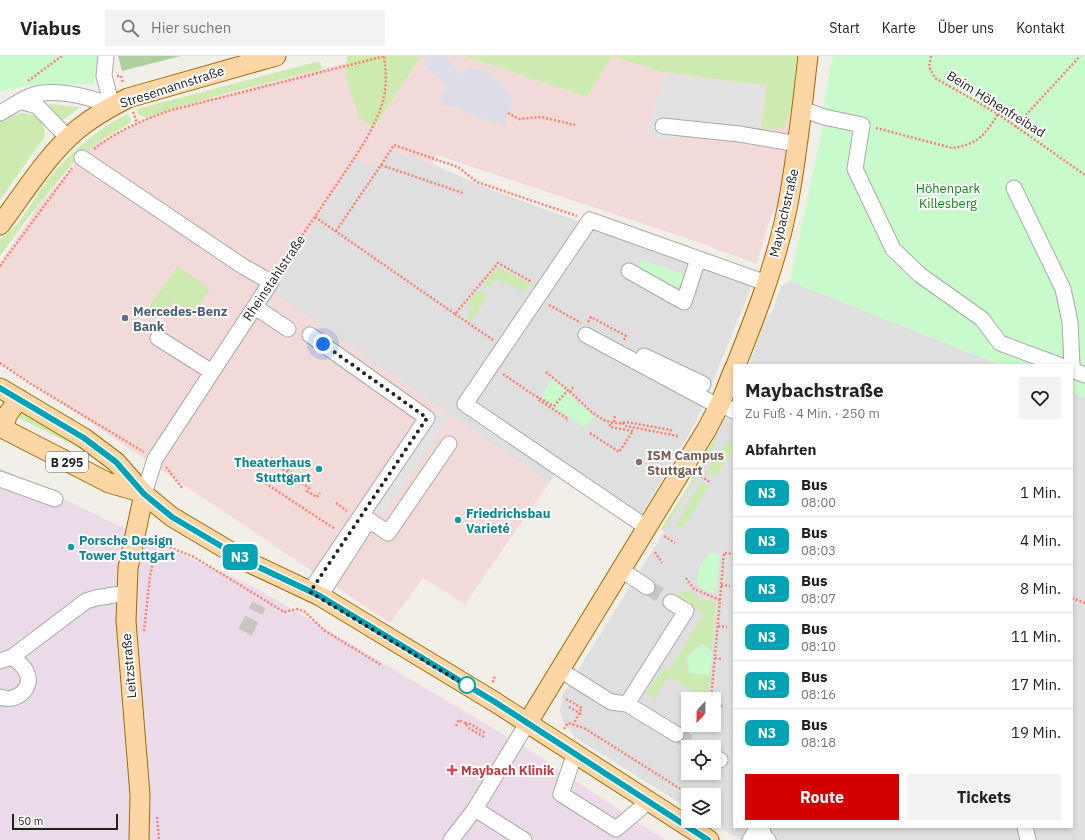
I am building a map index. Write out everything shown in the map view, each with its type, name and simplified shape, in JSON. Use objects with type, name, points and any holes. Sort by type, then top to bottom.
[{"type":"main road","name":"Stresemannstraße","points":[[0,225],[37,173],[68,138],[77,129],[112,106],[128,98],[276,56]]},
{"type":"main road","name":"Maybachstraße","points":[[736,364],[766,283],[787,210],[798,144],[808,56]]},
{"type":"main road","points":[[528,722],[646,527],[707,429],[724,407],[733,373]]},
{"type":"main road","name":"B 295","points":[[0,388],[84,438],[116,462],[144,494],[166,513],[248,562],[315,594],[528,722],[708,840]]},
{"type":"main road","points":[[2,428],[7,415],[19,399]]},
{"type":"main road","name":"B 295","points":[[2,428],[109,482],[144,494]]},
{"type":"main road","name":"Leitzstraße","points":[[139,840],[140,795],[126,621],[126,593],[132,546],[144,494]]},
{"type":"street","points":[[106,56],[104,76],[112,106]]},
{"type":"street","points":[[0,113],[20,101],[42,93],[86,96],[112,106]]},
{"type":"street","points":[[20,101],[37,106],[68,138]]},
{"type":"street","points":[[802,109],[824,117],[862,125],[855,168],[893,249],[920,275],[982,319],[1000,343],[1056,364]]},
{"type":"street","points":[[663,126],[739,134],[798,144]]},
{"type":"street","points":[[82,158],[244,267],[271,282]]},
{"type":"street","points":[[1014,188],[1063,290],[1070,322],[1072,364]]},
{"type":"street","points":[[646,527],[465,404],[590,220],[766,283]]},
{"type":"street","points":[[629,271],[684,302],[698,259]]},
{"type":"street","name":"Rheinstahlstraße","points":[[144,494],[155,460],[271,282]]},
{"type":"street","points":[[255,307],[288,330]]},
{"type":"street","points":[[310,335],[427,418],[345,536],[315,594]]},
{"type":"street","points":[[586,335],[724,407]]},
{"type":"street","points":[[158,338],[212,372]]},
{"type":"street","points":[[621,345],[703,384]]},
{"type":"street","points":[[1073,370],[1085,375]]},
{"type":"street","points":[[315,594],[369,520],[388,533],[448,444]]},
{"type":"street","points":[[0,479],[55,499]]},
{"type":"street","points":[[620,569],[647,587]]},
{"type":"street","points":[[0,697],[14,698],[24,691],[28,684],[26,672],[6,659],[86,601],[126,593]]},
{"type":"street","points":[[627,704],[686,611],[672,602]]},
{"type":"street","points":[[560,670],[611,702],[627,704],[676,734]]},
{"type":"street","points":[[451,840],[475,809],[528,722]]},
{"type":"street","points":[[575,753],[561,794],[616,829],[649,801]]},
{"type":"street","points":[[475,809],[524,840]]},
{"type":"street","points":[[750,840],[757,828]]},
{"type":"street","points":[[761,828],[765,838],[768,840]]},
{"type":"street","points":[[1025,828],[1028,840]]},
{"type":"path","points":[[26,82],[62,56]]},
{"type":"path","points":[[0,266],[56,190],[82,158],[110,137],[137,123],[168,111],[384,56]]},
{"type":"path","name":"Rheinstahlstraße","points":[[271,282],[354,158],[382,103],[386,72],[384,56]]},
{"type":"path","name":"Beim Höhenfreibad","points":[[931,56],[929,67],[935,78],[998,114],[1085,175]]},
{"type":"path","points":[[1015,127],[1080,56]]},
{"type":"path","points":[[508,113],[519,118],[541,117],[575,125]]},
{"type":"path","points":[[862,125],[952,148],[965,146],[977,140],[987,132],[998,114]]},
{"type":"path","points":[[336,231],[394,145],[458,167],[477,182],[590,220]]},
{"type":"path","points":[[381,165],[463,193]]},
{"type":"path","points":[[315,217],[503,347]]},
{"type":"path","points":[[455,314],[498,263],[543,288]]},
{"type":"path","points":[[593,318],[626,336],[621,345]]},
{"type":"path","points":[[0,363],[31,384],[125,439]]},
{"type":"path","points":[[546,372],[602,420],[622,423],[626,422],[671,430],[670,434]]},
{"type":"path","points":[[507,376],[532,394],[537,395],[554,406],[573,387]]},
{"type":"path","points":[[537,395],[539,400],[568,419],[567,420]]},
{"type":"path","points":[[590,433],[619,452],[633,432],[610,427],[615,415]]},
{"type":"path","points":[[651,427],[652,421]]},
{"type":"path","points":[[622,423],[626,426],[678,436]]},
{"type":"path","points":[[271,458],[292,473]]},
{"type":"path","points":[[278,467],[309,488],[307,491],[317,497],[320,493]]},
{"type":"path","points":[[701,476],[711,483]]},
{"type":"path","points":[[262,481],[345,536]]},
{"type":"path","points":[[664,536],[675,543]]},
{"type":"path","points":[[144,635],[150,576],[153,563],[164,545],[194,557],[284,612],[298,609],[305,612],[325,630],[381,665]]},
{"type":"path","points":[[655,552],[662,563]]},
{"type":"path","points":[[712,692],[724,553],[733,554]]},
{"type":"path","points":[[686,578],[694,589],[720,600]]},
{"type":"path","points":[[721,585],[730,586]]},
{"type":"path","points":[[1073,598],[1085,602]]},
{"type":"path","points":[[718,626],[726,627]]},
{"type":"path","points":[[715,658],[724,659]]},
{"type":"path","points":[[494,682],[492,681],[495,676]]},
{"type":"path","points":[[566,699],[582,708],[581,714],[573,725]]},
{"type":"path","points":[[569,706],[581,714]]},
{"type":"path","points":[[456,726],[459,720],[470,724],[485,733]]},
{"type":"path","points":[[465,723],[468,728],[484,737]]},
{"type":"path","points":[[568,723],[584,728],[681,788]]},
{"type":"path","points":[[157,814],[159,840]]},
{"type":"shaded area","points":[[421,56],[464,56],[587,97],[612,56],[663,72],[767,86],[761,129],[784,128],[793,106],[791,138],[779,206],[771,215],[757,264],[689,239],[436,155],[432,164],[391,150],[380,169],[356,160],[269,290],[549,483],[465,604],[423,578],[390,623],[0,362],[0,263],[38,207],[90,147],[159,112],[346,63],[345,73],[374,129]]},
{"type":"shaded area","points":[[423,56],[447,56],[459,73],[471,68],[490,72],[500,81],[513,98],[504,126],[497,123],[495,124],[450,106],[439,105],[446,86],[426,66]]},
{"type":"shaded area","points":[[665,74],[765,87],[757,143],[697,137],[663,140],[645,135]]},
{"type":"shaded area","points":[[391,150],[432,164],[491,190],[753,283],[697,420],[635,525],[556,473],[549,483],[268,290],[356,160]]},
{"type":"shaded area","points":[[790,281],[998,364],[749,364],[763,325],[767,316],[771,314],[781,286]]},
{"type":"shaded area","points":[[1073,393],[1085,398],[1085,840],[741,840],[721,828],[721,788],[681,788],[681,804],[576,738],[564,724],[560,711],[563,694],[664,532],[661,529],[688,487],[733,399],[733,828],[1073,828]]},
{"type":"shaded area","points":[[434,408],[449,417],[382,516],[367,505]]},
{"type":"shaded area","points":[[0,468],[113,523],[258,589],[523,746],[665,840],[0,840]]},
{"type":"green space","points":[[0,56],[99,56],[93,84],[31,85],[0,91]]},
{"type":"green space","points":[[118,56],[181,56],[122,71]]},
{"type":"green space","points":[[347,56],[421,56],[374,129],[359,117],[345,73]]},
{"type":"green space","points":[[464,56],[612,56],[587,97]]},
{"type":"green space","points":[[612,56],[797,56],[793,106],[784,128],[761,130],[767,86],[663,72]]},
{"type":"green space","name":"Höhenpark Killesberg","points":[[833,56],[1085,56],[1085,398],[1073,393],[1073,364],[998,364],[790,281],[823,125],[823,108]]},
{"type":"green space","points":[[316,62],[321,63],[322,69],[216,96],[146,118],[138,114],[137,109]]},
{"type":"green space","points":[[48,104],[80,107],[62,121]]},
{"type":"green space","points":[[22,113],[38,116],[44,127],[45,136],[0,200],[0,121],[7,117]]},
{"type":"green space","points":[[128,114],[131,120],[130,123],[100,141],[77,158],[27,219],[0,256],[0,239],[21,219],[58,167],[95,134]]},
{"type":"green space","points":[[642,260],[687,275],[684,282],[674,287],[638,269]]},
{"type":"green space","points":[[178,266],[210,289],[192,314],[174,301],[161,319],[147,309]]},
{"type":"green space","points":[[498,267],[530,284],[524,292],[496,279],[490,288],[484,284]]},
{"type":"green space","points":[[480,289],[488,295],[472,322],[466,318],[473,307],[467,304]]},
{"type":"green space","points":[[552,379],[594,417],[585,428],[541,399]]},
{"type":"green space","points":[[16,410],[109,463],[13,415]]},
{"type":"green space","points":[[714,438],[716,444],[664,531],[661,529],[688,487]]},
{"type":"green space","points":[[733,439],[731,453],[715,477],[707,472],[724,446]]},
{"type":"green space","points":[[701,482],[709,487],[683,528],[676,525]]},
{"type":"green space","points":[[711,552],[720,555],[716,594],[697,586],[700,568],[704,560]]},
{"type":"green space","points":[[680,591],[694,593],[699,599],[716,602],[712,650],[701,643],[686,657],[688,674],[710,675],[709,692],[695,692],[668,677],[654,699],[645,693],[664,668],[669,671],[704,613],[677,596]]},
{"type":"green space","points":[[702,644],[712,651],[710,675],[689,673],[687,657]]},
{"type":"tunnel","points":[[647,587],[671,602]]},
{"type":"tunnel","points":[[245,632],[259,605]]},
{"type":"tunnel","points":[[676,734],[686,740]]},
{"type":"bus line","name":"N3","points":[[0,388],[84,438],[116,462],[144,494],[172,517],[248,562],[320,596],[567,747],[708,840]]},
{"type":"place","name":"Mercedes-Benz Bank","points":[[125,318]]},
{"type":"place","name":"ISM Campus Stuttgart","points":[[639,462]]},
{"type":"place","name":"Theaterhaus Stuttgart","points":[[319,469]]},
{"type":"place","name":"Friedrichsbau Varieté","points":[[458,520]]},
{"type":"place","name":"Porsche Design Tower Stuttgart","points":[[71,547]]},
{"type":"place","name":"Maybach Klinik","points":[[452,770]]},
{"type":"route","points":[[323,344],[427,418],[343,540],[310,592],[320,596],[470,688],[467,685]]}]
